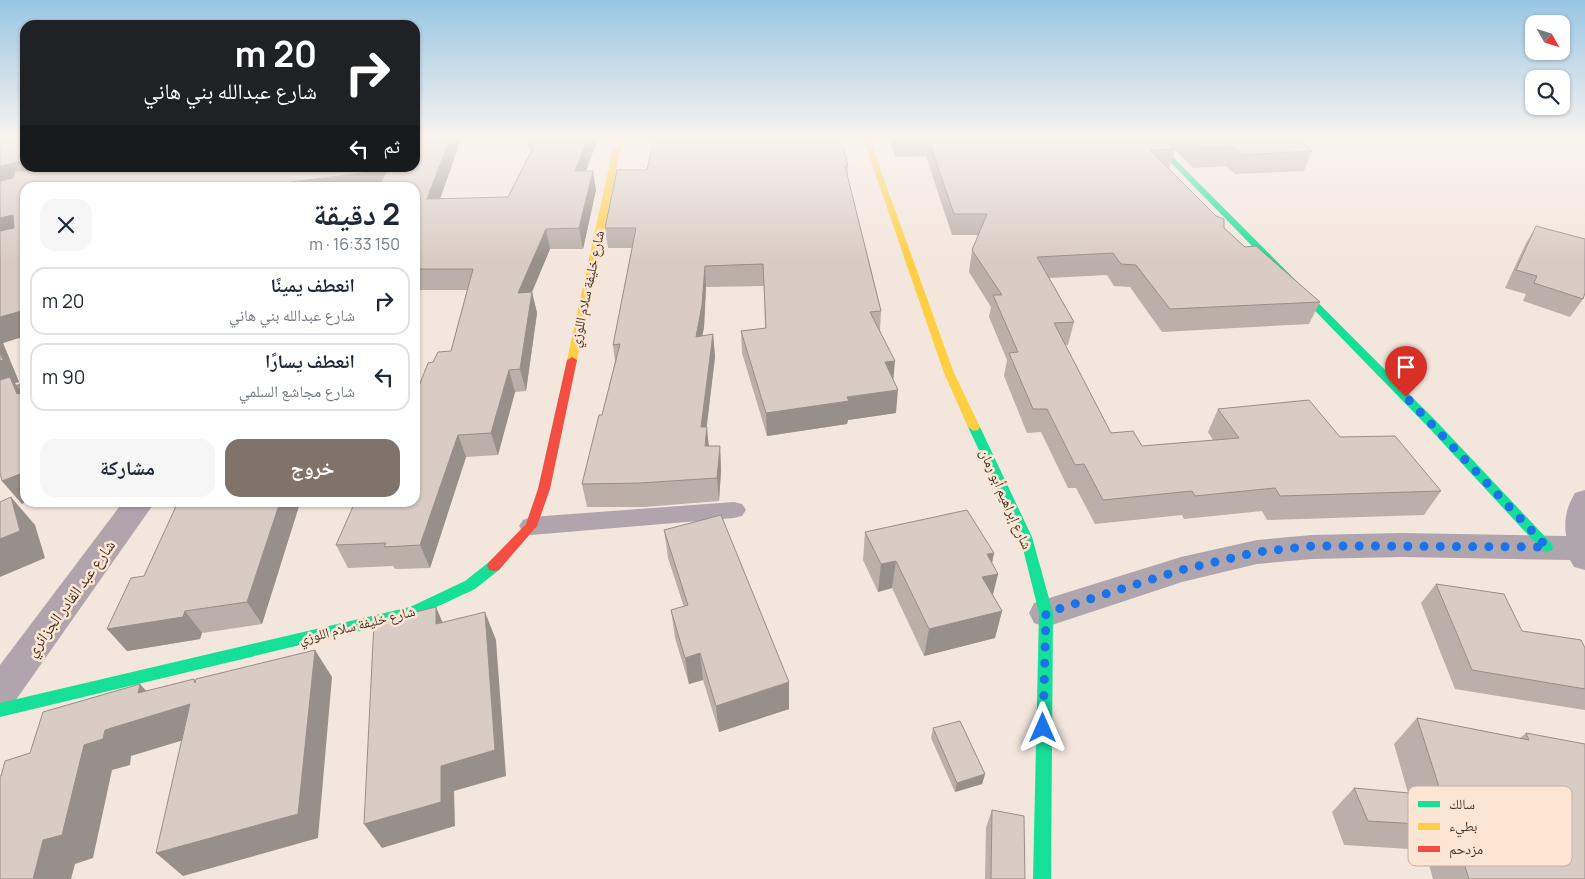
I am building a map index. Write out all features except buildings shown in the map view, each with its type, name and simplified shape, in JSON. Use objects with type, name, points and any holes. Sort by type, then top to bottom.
[{"type":"street","name":"شارع خليفة سلام اللوزي","points":[[0,710],[413,612],[470,585],[501,561],[531,526],[544,489],[610,179]]},
{"type":"street","name":"شارع إبراهيم أبو رمان","points":[[880,179],[949,373],[1026,537],[1046,613],[1042,879]]},
{"type":"street","points":[[1190,179],[1433,425],[1547,547]]},
{"type":"street","points":[[0,398],[20,392]]},
{"type":"street","points":[[1046,613],[1181,570],[1257,552],[1342,546],[1547,547],[1584,553],[1579,520],[1585,501]]},
{"type":"street","name":"شارع عبد القادر الجزائري","points":[[0,693],[136,507]]},
{"type":"lane","points":[[531,526],[734,510]]},
{"type":"traffic: fast","points":[[1190,179],[1433,425],[1547,547]]},
{"type":"traffic: fast","points":[[974,427],[1026,537],[1046,613],[1042,879]]},
{"type":"traffic: fast","points":[[0,710],[413,612],[470,585],[494,566]]},
{"type":"traffic: slow","points":[[572,360],[610,179]]},
{"type":"traffic: slow","points":[[880,179],[949,373],[974,427]]},
{"type":"traffic: jam","points":[[494,566],[531,526],[544,489],[572,360]]},
{"type":"route","points":[[1043,728],[1046,613],[1181,570],[1257,552],[1312,546],[1547,547],[1406,397]]}]
